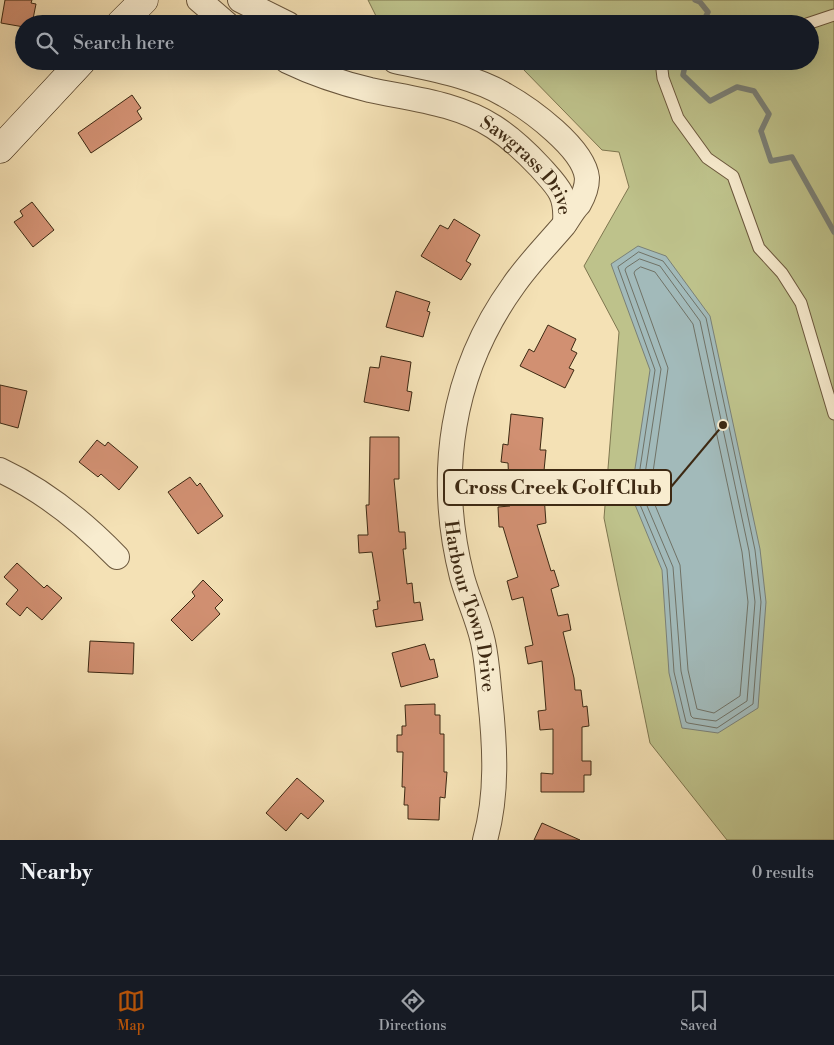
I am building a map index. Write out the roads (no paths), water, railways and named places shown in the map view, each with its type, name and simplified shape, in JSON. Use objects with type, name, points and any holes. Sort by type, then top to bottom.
[{"type":"main road","points":[[129,15],[144,0]]},
{"type":"main road","points":[[0,149],[74,70]]},
{"type":"street","points":[[199,0],[216,15]]},
{"type":"street","points":[[240,0],[269,15]]},
{"type":"street","name":"Sawgrass Drive","points":[[307,70],[330,80],[432,102],[465,113],[493,126],[527,153],[561,192],[566,207],[565,223]]},
{"type":"street","name":"Sawgrass Drive","points":[[432,70],[464,78],[504,94],[541,120],[570,145],[581,162],[587,177],[583,198],[565,223]]},
{"type":"street","name":"Harbour Town Drive","points":[[485,840],[491,806],[495,757],[483,641],[462,578],[450,511],[450,478],[456,410],[465,378],[494,316],[518,279],[565,223]]},
{"type":"street","points":[[0,470],[50,498],[92,531],[117,557]]},
{"type":"lane","points":[[819,20],[834,15]]},
{"type":"lane","points":[[662,70],[663,78],[678,118],[707,158],[733,176],[760,248],[782,272],[801,303],[834,414]]},
{"type":"water","points":[[638,246],[666,256],[710,316],[760,549],[766,602],[758,708],[718,733],[682,728],[669,673],[662,570],[631,495],[650,370],[611,264]]},
{"type":"waterway","points":[[695,0],[700,2],[708,12],[706,15]]},
{"type":"waterway","points":[[684,70],[683,75],[710,101],[737,87],[754,91],[769,114],[761,131],[771,161],[792,157],[834,232]]},
{"type":"place","name":"Cross Creek Golf Club","points":[[723,425]]}]
